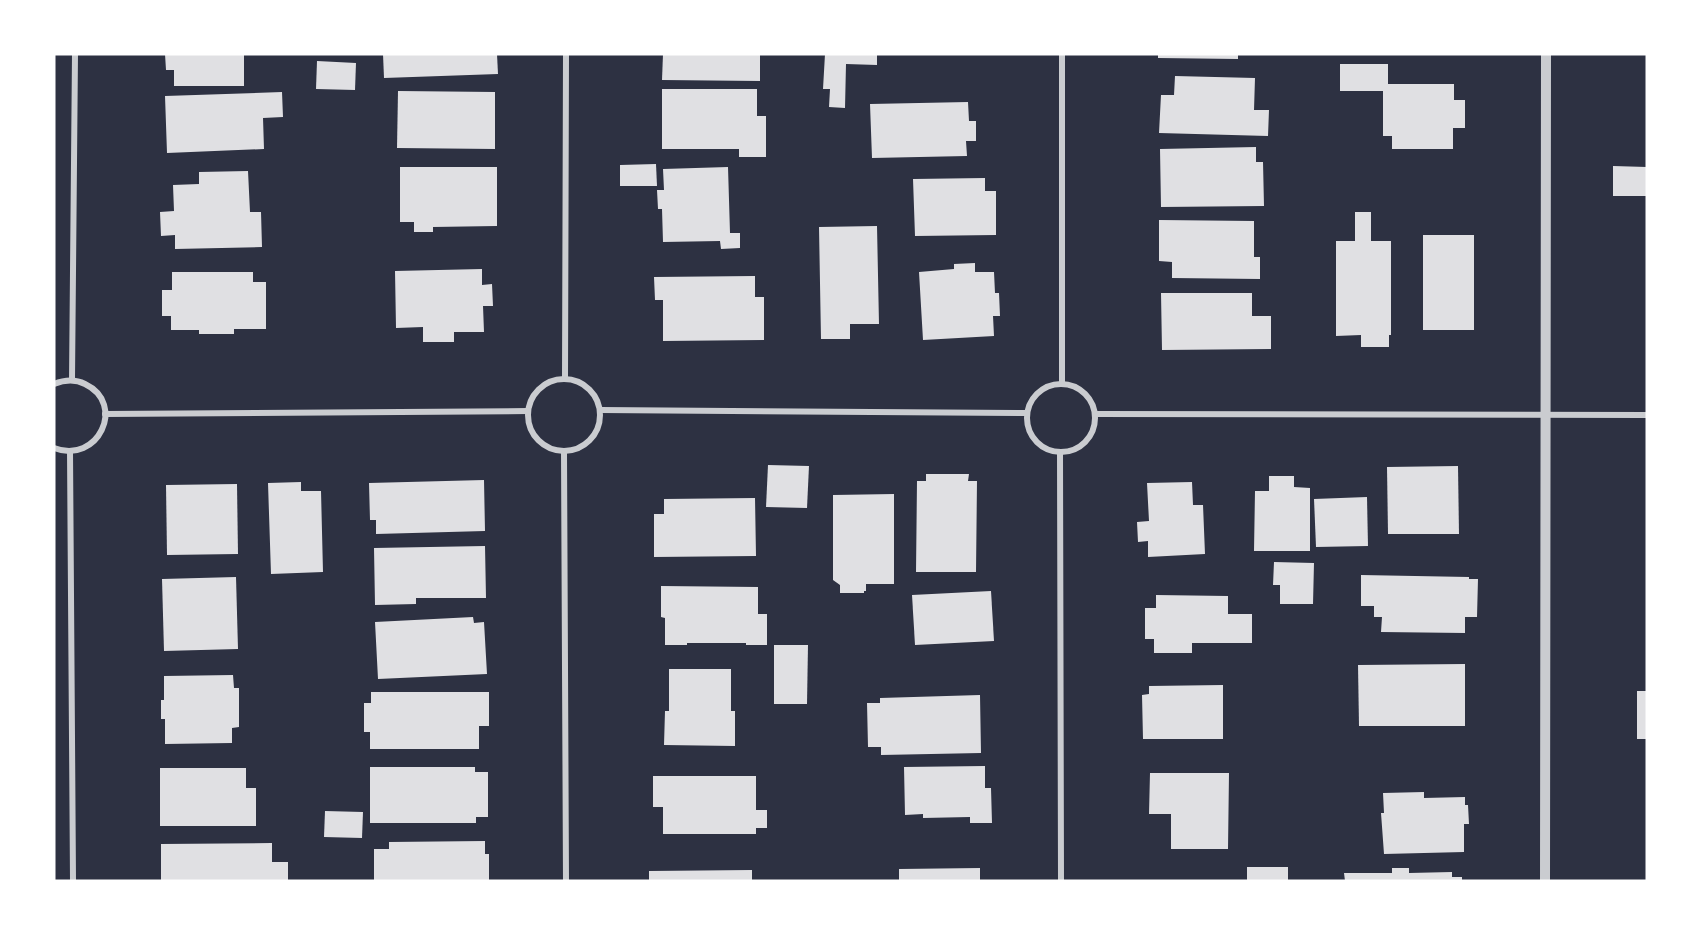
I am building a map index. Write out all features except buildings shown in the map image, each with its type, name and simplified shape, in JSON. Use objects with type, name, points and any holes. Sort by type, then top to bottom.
[{"type":"street","points":[[72,380],[75,54]]},
{"type":"street","points":[[565,379],[566,54]]},
{"type":"street","points":[[1062,54],[1062,384]]},
{"type":"street","points":[[1545,881],[1546,54]]},
{"type":"street","points":[[565,379],[583,384],[592,392],[600,410],[598,429],[591,440],[582,447],[564,452],[549,449],[537,439],[528,423],[528,411],[537,391],[547,383],[565,379]]},
{"type":"street","points":[[54,384],[72,380],[93,389],[101,397],[106,421],[95,441],[86,448],[70,451],[54,448]]},
{"type":"street","points":[[1062,384],[1078,387],[1086,394],[1092,403],[1095,425],[1084,443],[1074,449],[1060,452],[1039,445],[1032,438],[1026,425],[1026,413],[1037,392],[1046,386],[1062,384]]},
{"type":"street","points":[[600,410],[1026,413]]},
{"type":"street","points":[[105,414],[528,411]]},
{"type":"street","points":[[1095,414],[1647,415]]},
{"type":"street","points":[[70,451],[73,881]]},
{"type":"street","points":[[564,452],[566,881]]},
{"type":"street","points":[[1060,452],[1061,881]]}]
